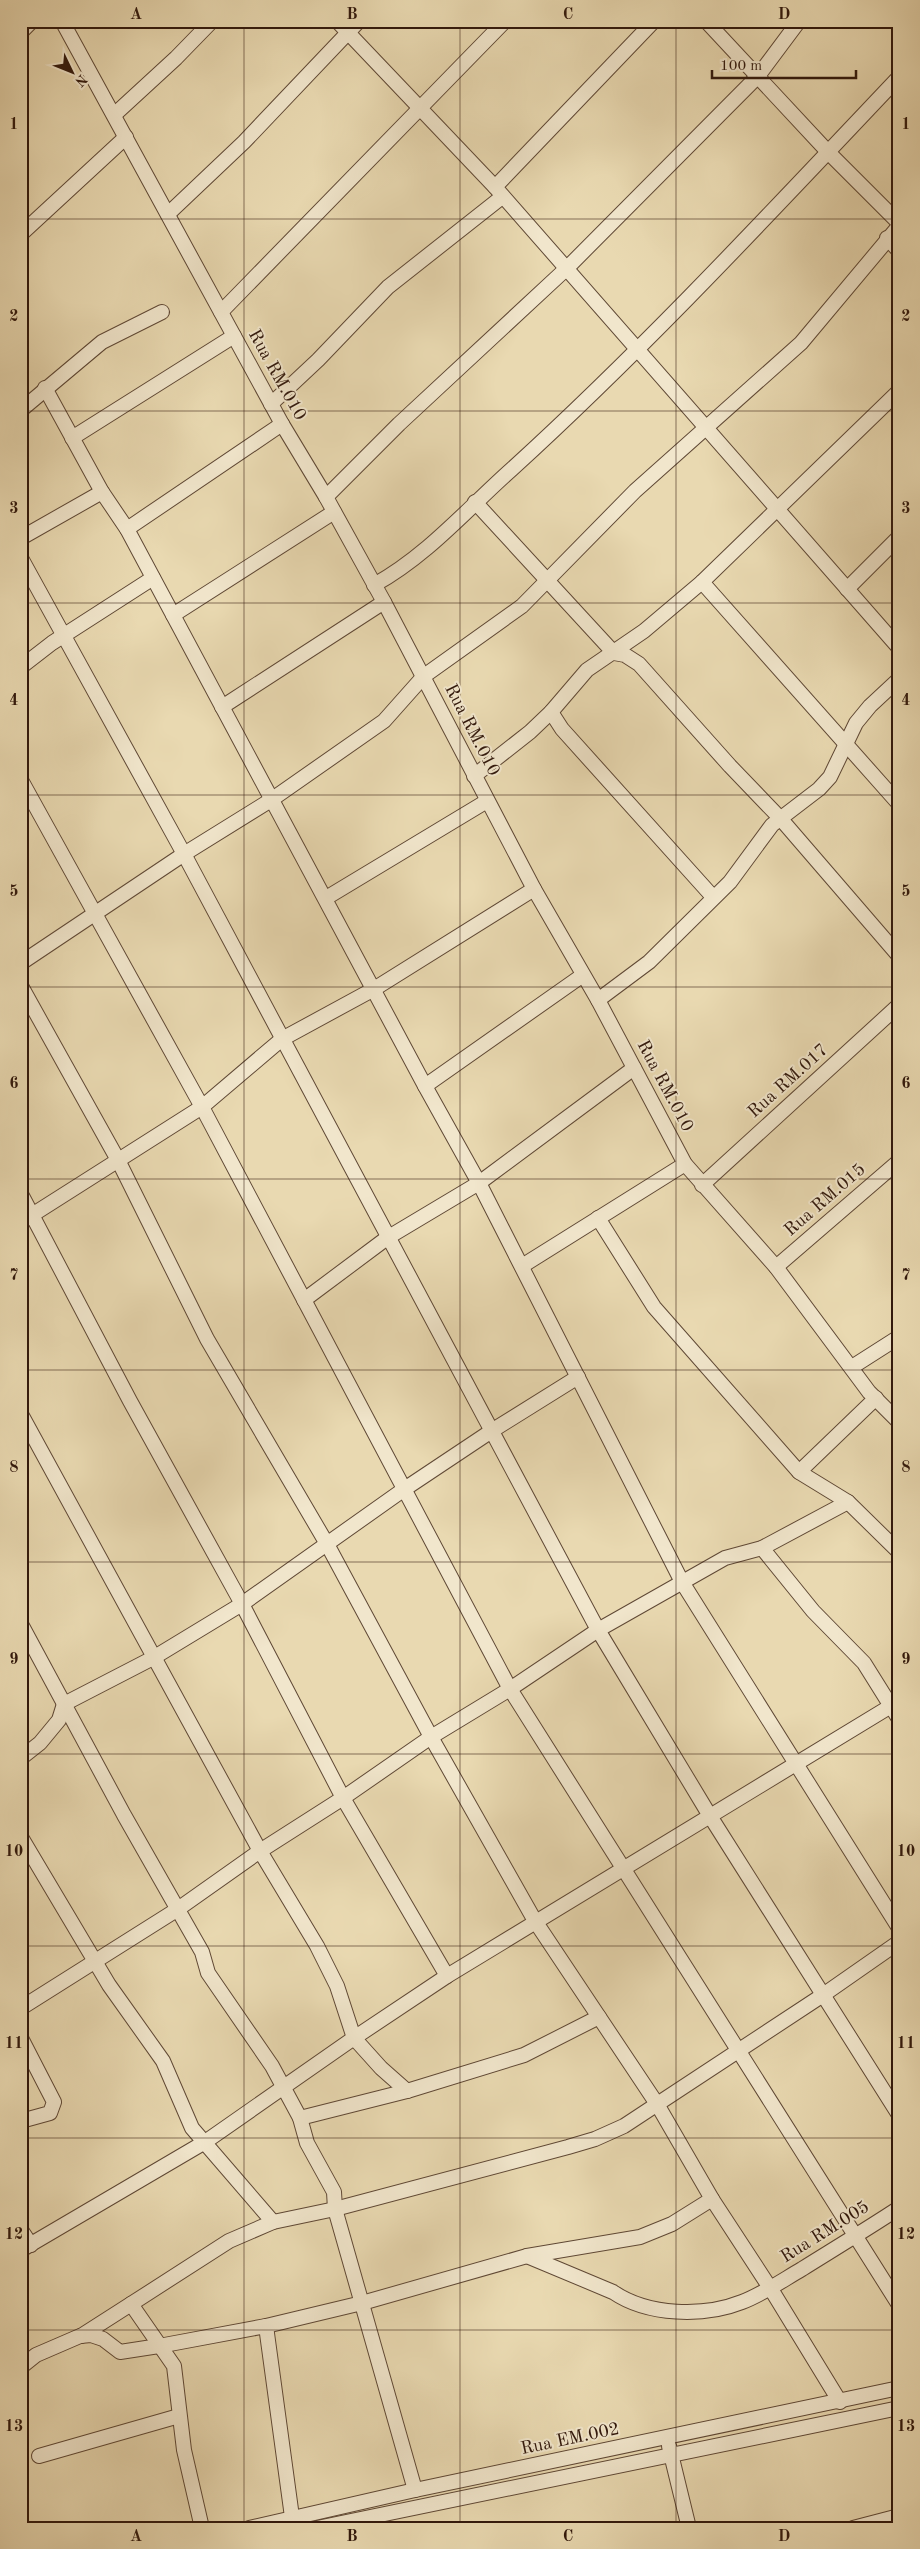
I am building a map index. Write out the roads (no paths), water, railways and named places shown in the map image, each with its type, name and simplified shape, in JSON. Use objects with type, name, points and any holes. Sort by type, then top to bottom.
[{"type":"street","points":[[21,32],[32,21]]},
{"type":"street","name":"Rua RM.010","points":[[62,21],[282,424],[326,497],[384,602],[424,676],[486,801],[582,975],[598,1000],[685,1164],[776,1268],[876,1398],[899,1422]]},
{"type":"street","points":[[114,115],[176,58],[212,21]]},
{"type":"street","points":[[337,21],[499,192],[899,648]]},
{"type":"street","points":[[168,214],[244,142],[358,21]]},
{"type":"street","points":[[221,312],[506,21]]},
{"type":"street","points":[[271,404],[318,360],[388,287],[499,192],[654,21]]},
{"type":"street","points":[[21,963],[184,854],[271,800],[384,722],[424,676],[522,606],[635,491],[801,343],[899,224],[828,152],[706,21]]},
{"type":"street","points":[[326,497],[399,424],[567,268],[758,76],[799,21]]},
{"type":"street","points":[[374,585],[413,561],[447,532],[475,502],[638,349],[899,77]]},
{"type":"street","points":[[21,234],[126,137]]},
{"type":"street","points":[[887,238],[899,251]]},
{"type":"street","points":[[21,410],[102,342],[162,312]]},
{"type":"street","points":[[72,438],[234,336]]},
{"type":"street","points":[[45,388],[102,492],[127,529],[271,800],[326,898],[425,1086],[479,1183],[682,1582],[795,1765],[899,1928]]},
{"type":"street","points":[[474,776],[530,732],[551,712],[586,670],[614,654],[702,582],[899,392]]},
{"type":"street","points":[[127,529],[282,424]]},
{"type":"street","points":[[21,538],[102,492]]},
{"type":"street","points":[[475,502],[614,654],[625,655],[639,664],[730,766],[780,818],[899,956]]},
{"type":"street","points":[[173,615],[334,512]]},
{"type":"street","points":[[847,589],[899,537]]},
{"type":"street","points":[[21,558],[184,854],[387,1238],[493,1430],[598,1630],[710,1816],[899,2115]]},
{"type":"street","points":[[21,667],[64,636],[153,578]]},
{"type":"street","points":[[702,582],[899,804]]},
{"type":"street","points":[[222,706],[384,602]]},
{"type":"street","points":[[639,664],[639,646],[644,631]]},
{"type":"street","points":[[598,1000],[649,962],[730,882],[758,842],[780,818],[819,789],[830,777],[856,723],[870,706],[899,679]]},
{"type":"street","points":[[551,712],[562,729],[713,897]]},
{"type":"street","points":[[21,780],[202,1107],[510,1689],[899,2305]]},
{"type":"street","points":[[326,898],[486,801]]},
{"type":"street","points":[[27,1218],[202,1107],[282,1039],[374,989],[534,889]]},
{"type":"street","points":[[425,1086],[582,975]]},
{"type":"street","points":[[21,986],[118,1160],[207,1339],[326,1544],[431,1737],[535,1921],[657,2104],[712,2199],[770,2288],[840,2402]]},
{"type":"street","name":"Rua RM.017","points":[[702,1185],[899,1005]]},
{"type":"street","points":[[304,1300],[387,1238],[479,1183],[634,1068]]},
{"type":"street","name":"Rua RM.015","points":[[776,1268],[899,1161]]},
{"type":"street","points":[[522,1266],[685,1164]]},
{"type":"street","points":[[21,1194],[27,1218],[242,1604],[343,1798],[447,1976]]},
{"type":"street","points":[[598,1218],[654,1307],[799,1472],[848,1502],[899,1552]]},
{"type":"street","points":[[852,1367],[899,1337]]},
{"type":"street","points":[[21,1758],[40,1742],[59,1720],[64,1704],[153,1658],[242,1604],[403,1490],[493,1430],[578,1377]]},
{"type":"street","points":[[799,1472],[876,1398]]},
{"type":"street","points":[[21,1414],[260,1851],[317,1946],[337,1986],[354,2038],[381,2068],[407,2091]]},
{"type":"street","points":[[21,2008],[178,1909],[260,1851],[343,1798],[431,1737],[510,1689],[598,1630],[725,1558],[762,1548],[848,1502]]},
{"type":"street","points":[[762,1548],[813,1611],[864,1664],[899,1719]]},
{"type":"street","points":[[21,1624],[202,1952],[208,1973],[272,2066],[300,2118],[307,2143],[334,2192],[335,2209],[415,2490]]},
{"type":"street","points":[[21,2230],[26,2248],[205,2142],[447,1976],[891,1706]]},
{"type":"street","points":[[21,1837],[94,1961],[142,2034],[163,2061],[192,2128],[273,2222]]},
{"type":"street","points":[[21,2367],[36,2355],[80,2336],[229,2241],[273,2222],[335,2209],[595,2138],[624,2126],[823,1995],[899,1942]]},
{"type":"street","points":[[300,2118],[407,2091],[524,2055],[599,2017]]},
{"type":"street","points":[[21,2038],[54,2102],[50,2112],[21,2121]]},
{"type":"street","points":[[80,2336],[92,2335],[103,2339],[120,2352],[266,2326],[362,2303],[527,2256],[649,2234],[672,2224],[712,2199]]},
{"type":"street","name":"Rua RM.005","points":[[527,2256],[613,2292],[622,2299],[661,2310],[692,2311],[721,2308],[742,2302],[770,2288],[899,2208]]},
{"type":"street","points":[[131,2304],[174,2366],[184,2450],[202,2528]]},
{"type":"street","points":[[266,2326],[292,2517]]},
{"type":"street","name":"Rua EM.002","points":[[249,2528],[415,2490],[840,2402],[899,2388]]},
{"type":"street","name":"Rua EM.002","points":[[317,2528],[362,2523],[672,2455],[899,2408]]},
{"type":"street","points":[[38,2456],[179,2416]]},
{"type":"street","points":[[666,2438],[672,2455],[689,2528]]},
{"type":"street","points":[[356,2503],[362,2523]]},
{"type":"street","points":[[853,2528],[899,2516]]}]
